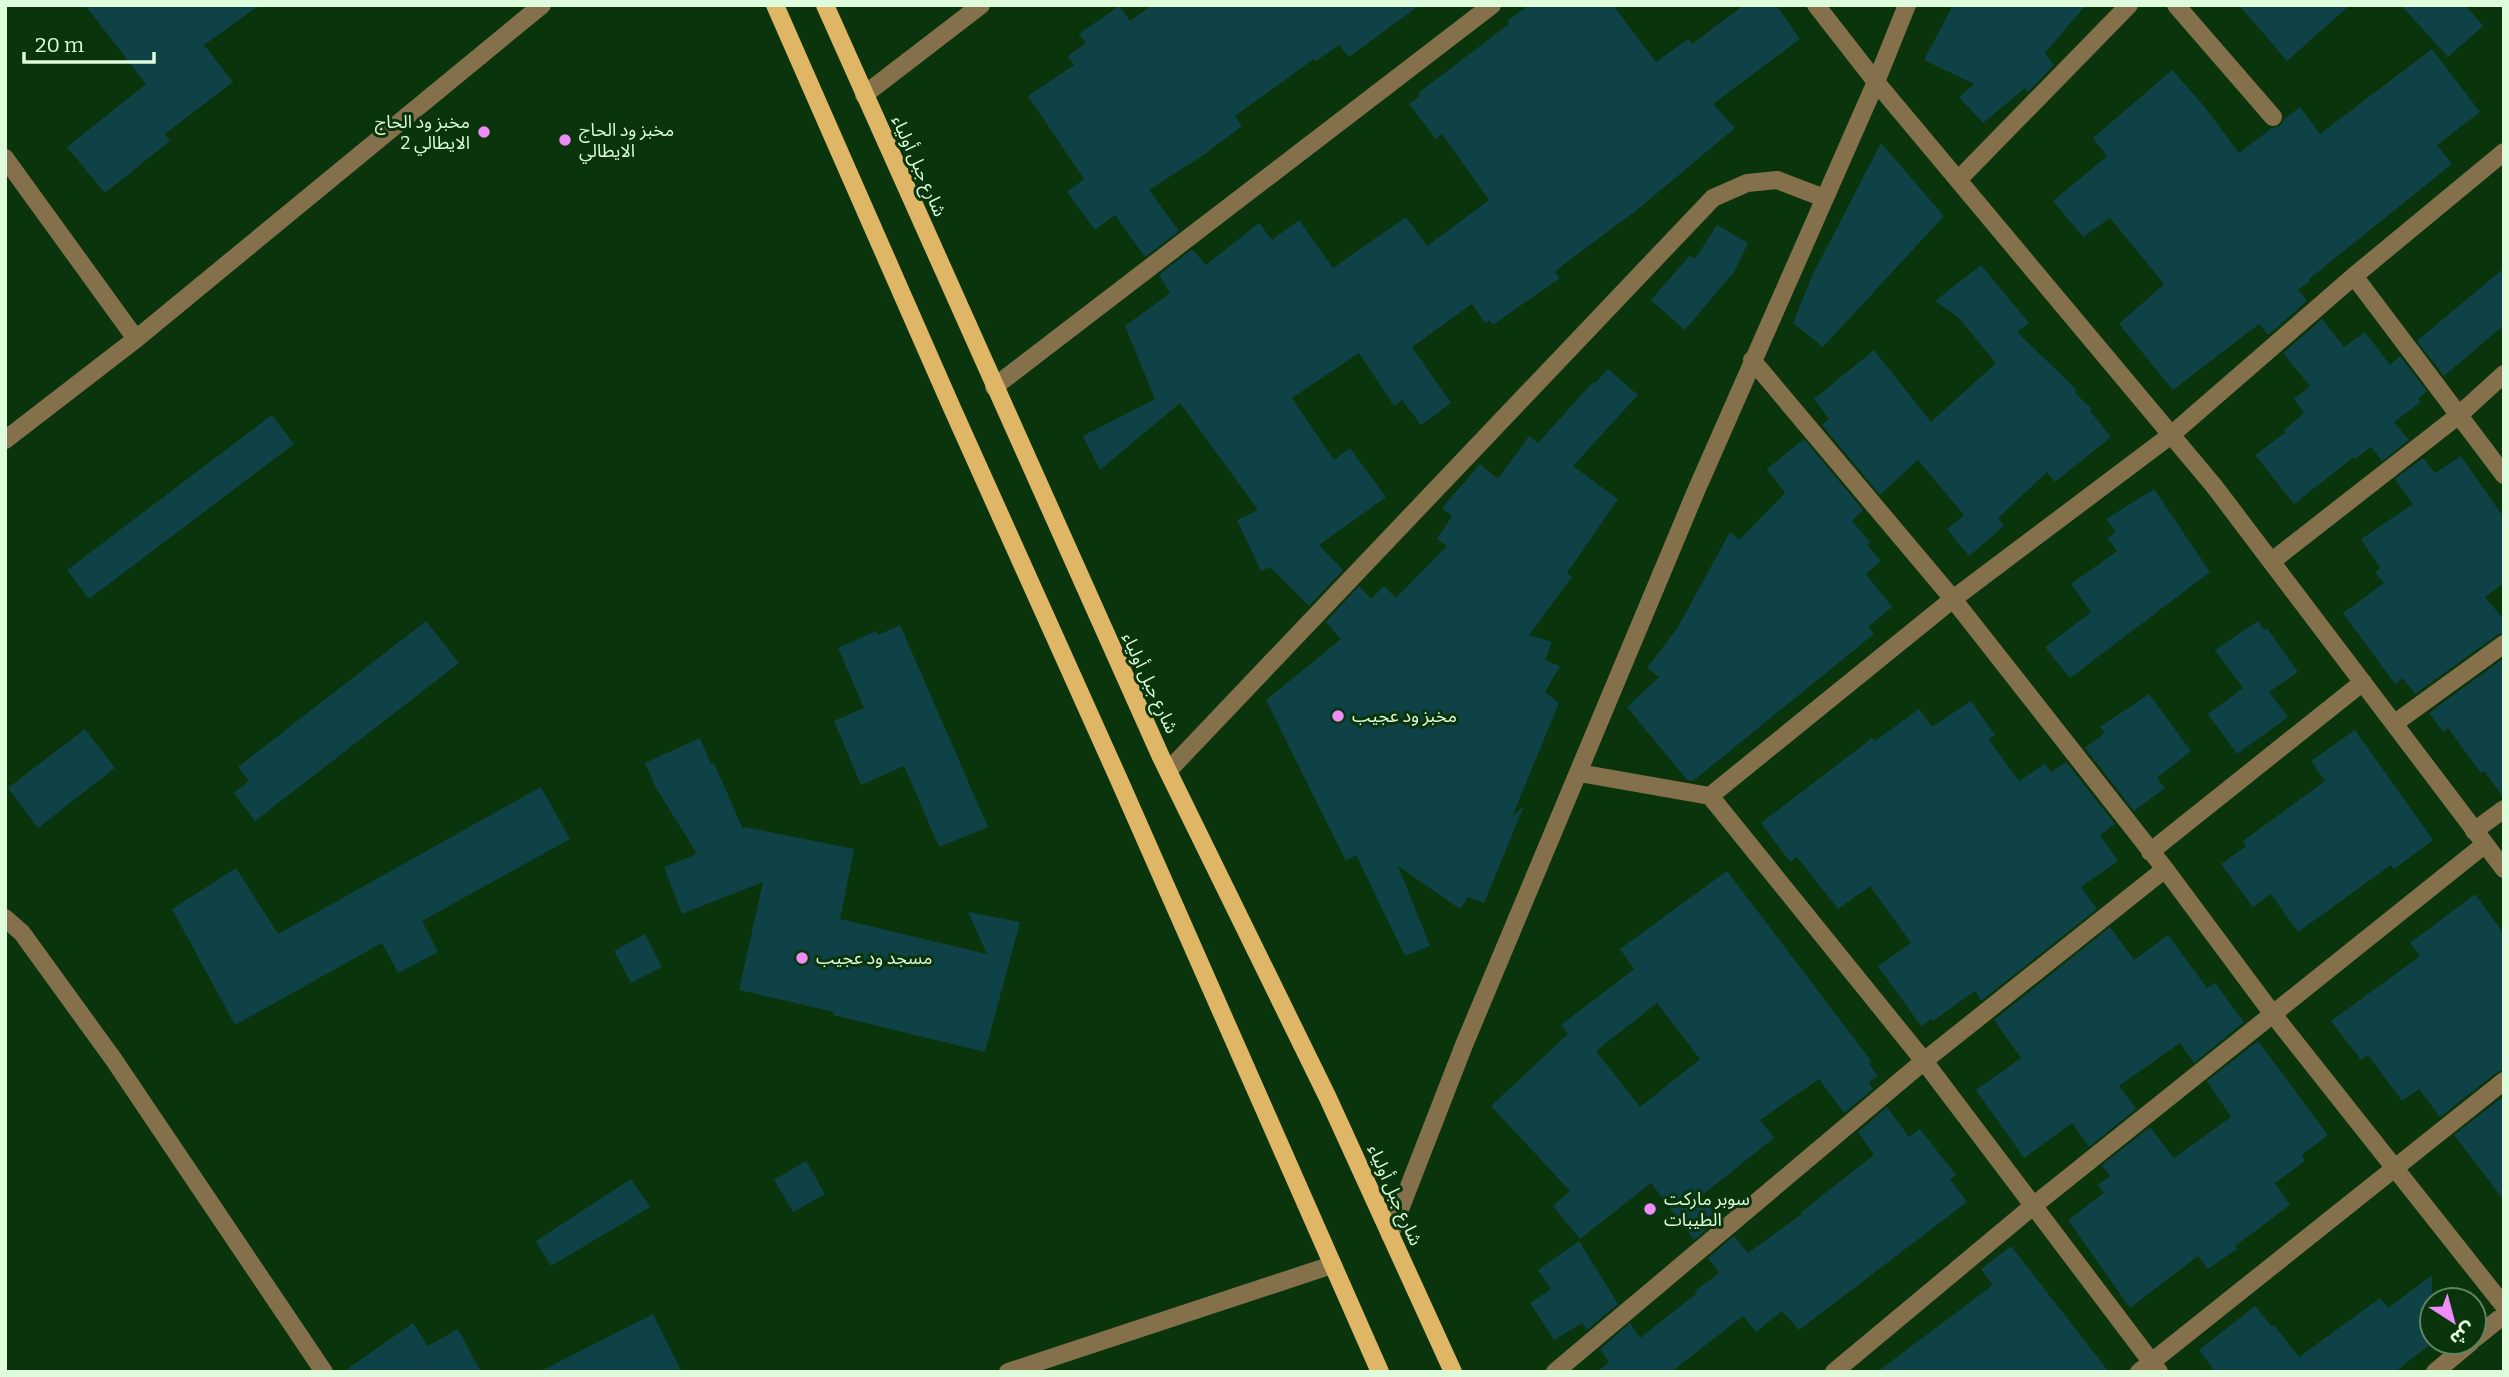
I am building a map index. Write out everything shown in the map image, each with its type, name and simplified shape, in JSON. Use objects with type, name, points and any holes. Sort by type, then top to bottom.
[{"type":"main road","points":[[775,5],[951,408],[1120,782],[1380,1372]]},
{"type":"main road","name":"شارع جبل أولياء","points":[[825,5],[1168,771],[1328,1098],[1453,1372]]},
{"type":"street","points":[[5,440],[136,339],[542,5]]},
{"type":"street","points":[[864,94],[981,5]]},
{"type":"street","points":[[994,387],[1492,5]]},
{"type":"street","points":[[1815,5],[2272,561],[2504,869]]},
{"type":"street","points":[[1390,1235],[1464,1045],[1752,360],[1876,82],[1907,5]]},
{"type":"street","points":[[1958,180],[2129,5]]},
{"type":"street","points":[[2176,5],[2273,117]]},
{"type":"street","points":[[1710,796],[1953,599],[2171,435],[2354,276],[2504,152]]},
{"type":"street","points":[[5,159],[136,339]]},
{"type":"street","points":[[1168,771],[1713,198],[1746,183],[1777,180],[1825,198]]},
{"type":"street","points":[[2354,276],[2504,475]]},
{"type":"street","points":[[1752,360],[1953,599],[2165,869],[2272,1013],[2504,1306]]},
{"type":"street","points":[[2272,561],[2459,415],[2504,374]]},
{"type":"street","points":[[2395,723],[2504,644]]},
{"type":"street","points":[[2150,852],[2362,682]]},
{"type":"street","points":[[1579,772],[1710,796],[1924,1061],[2150,1368],[2504,1081]]},
{"type":"street","points":[[1834,1372],[2033,1206],[2272,1013],[2479,838],[2504,809]]},
{"type":"street","points":[[1555,1372],[1924,1061],[2165,869]]},
{"type":"street","points":[[5,918],[22,933],[114,1060],[324,1372]]},
{"type":"street","points":[[1008,1372],[1332,1265]]},
{"type":"street","points":[[2488,1328],[2504,1315]]},
{"type":"street","points":[[2435,1372],[2454,1356]]},
{"type":"building","points":[[85,5],[260,5],[204,45],[233,82],[165,134],[170,141],[105,193],[67,147],[146,84]]},
{"type":"building","points":[[1152,5],[1420,5],[1349,57],[1339,45],[1316,61],[1314,59],[1235,116],[1242,126],[1149,190],[1179,231],[1145,257],[1115,215],[1095,230],[1067,192],[1084,179],[1028,96],[1074,65],[1068,56],[1086,43],[1079,34],[1119,6],[1130,21]]},
{"type":"building","points":[[1529,5],[1613,5],[1656,62],[1688,39],[1692,44],[1744,5],[1776,5],[1800,39],[1713,104],[1735,128],[1637,210],[1563,265],[1555,272],[1560,278],[1493,325],[1489,320],[1485,323],[1472,304],[1412,347],[1451,403],[1421,425],[1402,400],[1394,406],[1359,353],[1292,398],[1334,460],[1350,448],[1386,497],[1319,545],[1343,570],[1309,606],[1270,567],[1261,571],[1237,520],[1258,510],[1180,403],[1100,470],[1083,436],[1155,399],[1125,326],[1170,293],[1159,275],[1192,249],[1206,265],[1259,223],[1272,240],[1299,220],[1333,268],[1406,217],[1427,246],[1489,200],[1442,134],[1436,139],[1409,104],[1420,96],[1418,93],[1509,24],[1507,21]]},
{"type":"building","points":[[1953,5],[2086,5],[2045,53],[2054,65],[2031,89],[2027,92],[2025,88],[1983,123],[1959,97],[1974,84],[1924,60]]},
{"type":"building","points":[[2239,5],[2350,5],[2287,61]]},
{"type":"building","points":[[2401,5],[2465,5],[2483,26],[2448,57]]},
{"type":"building","points":[[2432,49],[2480,112],[2437,145],[2452,164],[2309,279],[2310,281],[2298,290],[2307,301],[2268,335],[2259,324],[2173,390],[2119,324],[2164,284],[2110,218],[2083,237],[2053,201],[2107,156],[2093,138],[2172,70],[2204,106],[2239,153],[2272,128],[2280,126],[2284,119],[2300,107],[2320,134]]},
{"type":"building","points":[[1881,143],[1944,216],[1823,347],[1793,323],[1812,276]]},
{"type":"building","points":[[1717,225],[1748,243],[1734,272],[1685,330],[1651,300],[1690,255],[1695,259]]},
{"type":"building","points":[[1981,265],[2029,323],[2017,332],[2077,390],[2075,393],[2092,409],[2090,411],[2111,437],[2055,482],[2047,472],[1998,518],[2004,526],[1969,556],[1947,529],[1964,515],[1918,460],[1880,495],[1822,425],[1829,419],[1814,399],[1874,350],[1931,422],[1996,363],[1958,317],[1935,301]]},
{"type":"building","points":[[2504,268],[2504,325],[2444,376],[2417,341]]},
{"type":"building","points":[[2322,319],[2344,347],[2365,332],[2390,365],[2400,356],[2427,391],[2418,399],[2421,402],[2394,422],[2409,440],[2382,461],[2371,447],[2294,504],[2255,455],[2286,432],[2284,430],[2304,413],[2294,399],[2310,386],[2283,353]]},
{"type":"building","points":[[1608,369],[1638,395],[1573,466],[1618,499],[1567,573],[1572,577],[1529,635],[1552,642],[1545,660],[1560,666],[1545,692],[1559,703],[1512,817],[1524,806],[1484,903],[1468,897],[1460,909],[1398,866],[1430,946],[1405,956],[1356,855],[1346,861],[1266,700],[1341,639],[1326,622],[1359,586],[1371,599],[1384,586],[1396,598],[1447,546],[1437,539],[1452,516],[1442,508],[1480,464],[1498,479],[1529,436],[1538,443]]},
{"type":"building","points":[[272,415],[294,444],[89,599],[67,570]]},
{"type":"building","points":[[1804,439],[1863,510],[1852,521],[1870,542],[1867,545],[1881,561],[1866,574],[1892,607],[1868,627],[1874,634],[1693,781],[1687,780],[1627,707],[1659,677],[1647,668],[1678,627],[1730,532],[1739,540],[1785,493],[1767,469]]},
{"type":"building","points":[[2461,456],[2504,518],[2504,583],[2485,597],[2504,620],[2504,633],[2497,635],[2415,694],[2403,678],[2395,684],[2343,613],[2384,583],[2375,572],[2380,568],[2361,539],[2413,504],[2395,479],[2423,458],[2435,473]]},
{"type":"building","points":[[2154,489],[2210,572],[2070,678],[2045,647],[2091,612],[2071,584],[2117,551],[2107,538],[2116,532],[2106,519]]},
{"type":"building","points":[[426,621],[459,663],[255,821],[234,793],[249,781],[238,767]]},
{"type":"building","points":[[2258,621],[2264,630],[2267,628],[2298,672],[2269,692],[2288,717],[2237,754],[2208,714],[2243,688],[2215,650]]},
{"type":"building","points":[[900,625],[988,827],[939,847],[904,766],[861,785],[834,721],[864,708],[838,648],[876,631],[878,635]]},
{"type":"building","points":[[2504,658],[2504,798],[2484,771],[2481,773],[2448,728],[2443,732],[2429,713]]},
{"type":"building","points":[[2149,694],[2191,751],[2157,778],[2165,788],[2134,811],[2085,748],[2105,733],[2100,727]]},
{"type":"building","points":[[1971,701],[1995,735],[1989,740],[2019,781],[2045,764],[2051,772],[2066,762],[2115,824],[2100,835],[2118,861],[2081,887],[2097,909],[1981,1001],[1975,991],[1933,1021],[1931,1019],[1921,1026],[1878,966],[1911,943],[1870,886],[1838,909],[1797,857],[1790,862],[1761,823],[1872,738],[1875,741],[1919,709],[1932,727]]},
{"type":"building","points":[[85,729],[115,768],[38,828],[8,788]]},
{"type":"building","points":[[2355,730],[2433,840],[2394,869],[2391,865],[2298,932],[2271,894],[2253,907],[2221,864],[2246,846],[2243,841],[2325,781],[2311,761]]},
{"type":"building","points":[[700,738],[743,829],[745,827],[854,849],[840,919],[987,954],[968,912],[1020,922],[985,1052],[739,990],[763,882],[682,914],[664,867],[697,854],[655,786],[645,763]]},
{"type":"building","points":[[541,787],[570,839],[422,921],[438,952],[398,973],[382,943],[235,1025],[172,909],[236,868],[278,934]]},
{"type":"building","points":[[1727,871],[1872,1062],[1869,1064],[1878,1076],[1869,1082],[1873,1089],[1844,1113],[1819,1079],[1760,1120],[1774,1138],[1701,1196],[1719,1219],[1694,1240],[1651,1183],[1580,1239],[1553,1206],[1570,1191],[1491,1106],[1568,1034],[1561,1025],[1634,969],[1620,949]],"holes":[[[1657,1003],[1700,1059],[1640,1107],[1596,1051]]]},
{"type":"building","points":[[2475,894],[2504,934],[2504,1070],[2497,1072],[2440,1117],[2419,1089],[2402,1101],[2368,1055],[2361,1060],[2331,1021],[2420,956],[2410,943]]},
{"type":"building","points":[[2110,927],[2134,960],[2168,935],[2207,988],[2215,983],[2244,1022],[2194,1063],[2180,1043],[2119,1086],[2136,1109],[2089,1147],[2072,1123],[2024,1158],[1976,1090],[2021,1058],[1994,1020]]},
{"type":"building","points":[[645,934],[662,967],[631,983],[614,951]]},
{"type":"building","points":[[2258,1041],[2328,1135],[2302,1155],[2305,1161],[2275,1183],[2290,1205],[2208,1269],[2198,1256],[2130,1308],[2068,1220],[2104,1193],[2098,1185],[2110,1176],[2102,1165],[2150,1127],[2174,1158],[2231,1117],[2207,1081]]},
{"type":"building","points":[[2504,1096],[2504,1200],[2454,1135]]},
{"type":"building","points":[[1887,1107],[1909,1137],[1920,1129],[1956,1175],[1950,1179],[1967,1202],[1799,1330],[1782,1311],[1756,1332],[1743,1316],[1671,1372],[1597,1372],[1609,1362],[1600,1349],[1630,1323],[1640,1338],[1719,1273],[1708,1258],[1734,1236],[1748,1253],[1802,1214],[1801,1212],[1874,1155],[1858,1132]]},
{"type":"building","points":[[806,1161],[825,1194],[793,1212],[774,1180]]},
{"type":"building","points":[[631,1179],[650,1207],[551,1266],[536,1241]]},
{"type":"building","points":[[1579,1241],[1618,1304],[1587,1330],[1582,1323],[1554,1340],[1530,1303],[1551,1289],[1538,1270]]},
{"type":"building","points":[[2011,1246],[2109,1372],[1877,1372],[1993,1285],[1981,1269]]},
{"type":"building","points":[[2432,1275],[2432,1286],[2418,1286],[2418,1354],[2395,1372],[2215,1372],[2199,1350],[2255,1306],[2299,1357],[2380,1298],[2388,1308]]},
{"type":"building","points":[[653,1314],[682,1372],[539,1372]]},
{"type":"building","points":[[413,1323],[428,1346],[458,1329],[481,1372],[343,1372]]},
{"type":"place","name":"مخبز ود الحاج الايطالي 2","points":[[484,132]]},
{"type":"place","name":"مخبز ود الحاج الايطالي","points":[[565,140]]},
{"type":"place","name":"مخبز ود عجيب","points":[[1338,716]]},
{"type":"place","name":"مسجد ود عجيب","points":[[802,958]]},
{"type":"place","name":"سوبر ماركت الطيبات","points":[[1650,1209]]}]
